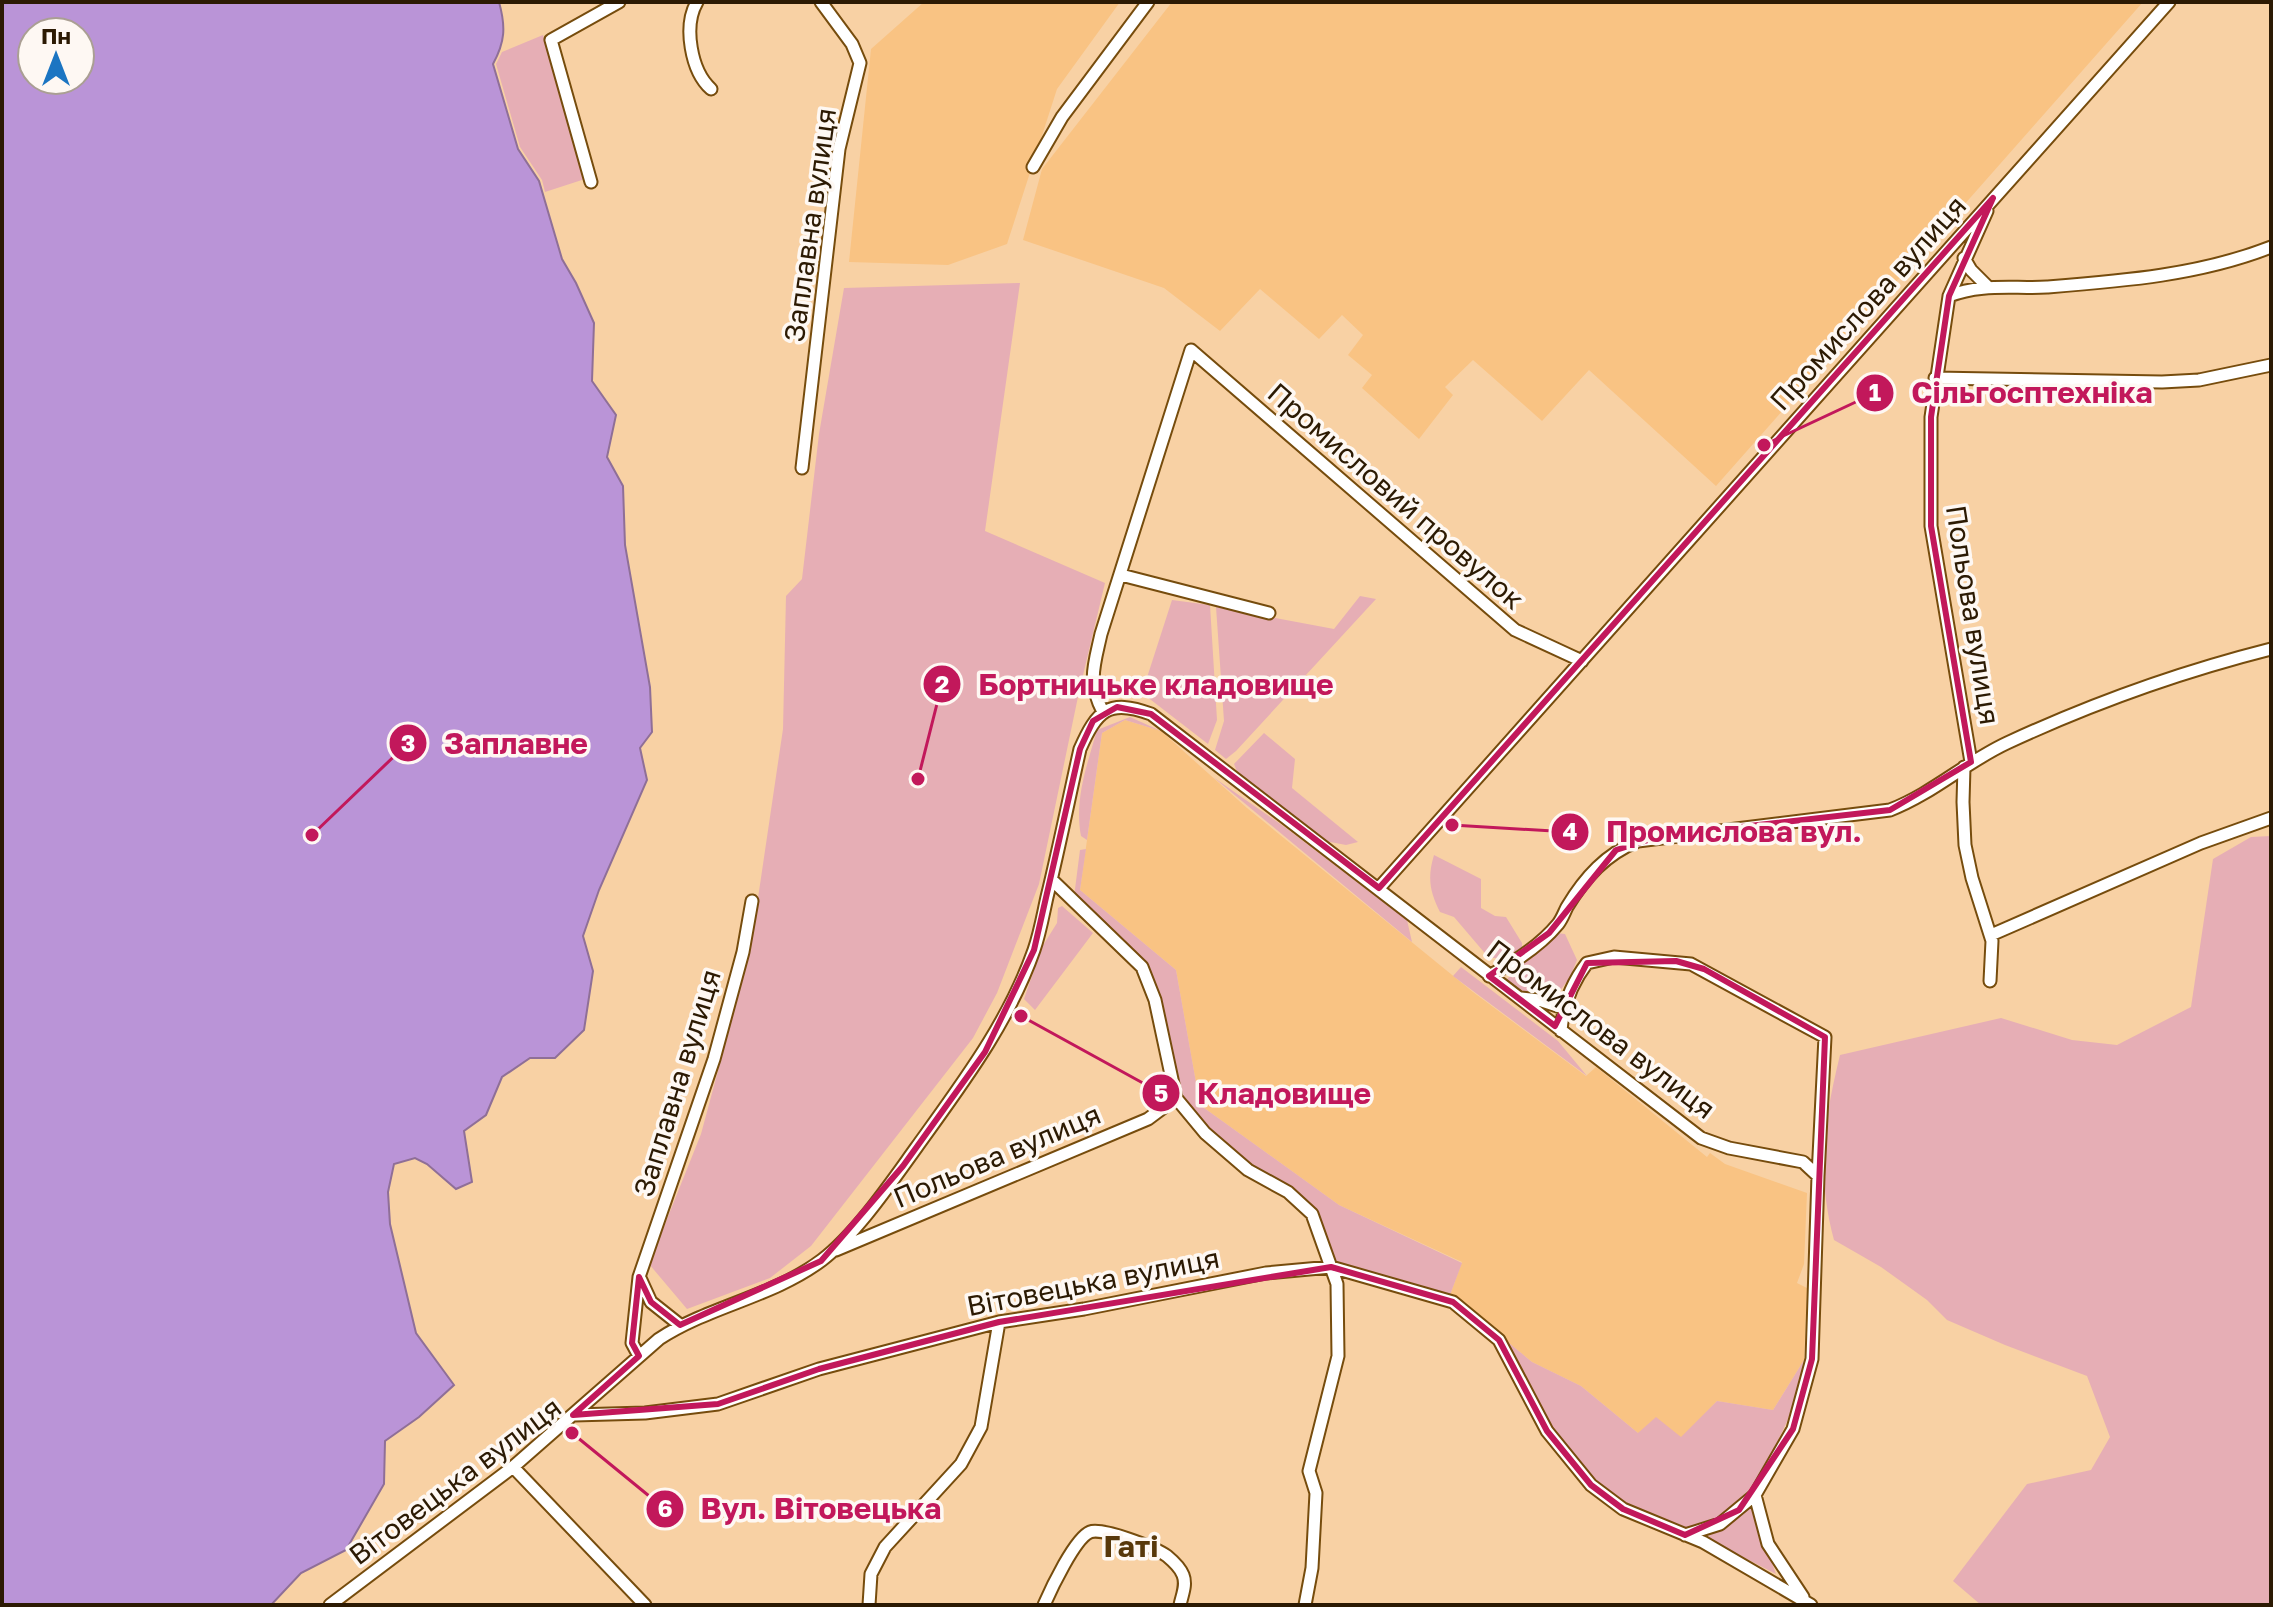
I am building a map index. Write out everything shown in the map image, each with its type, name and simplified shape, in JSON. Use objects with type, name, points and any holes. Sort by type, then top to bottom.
[{"type":"street","points":[[591,182],[551,40],[619,2]]},
{"type":"street","points":[[697,2],[691,26],[695,68],[701,81],[711,89]]},
{"type":"street","name":"Заплавна вулиця","points":[[802,468],[839,149],[860,63],[852,44],[821,2]]},
{"type":"street","points":[[1033,167],[1062,117],[1148,2]]},
{"type":"street","name":"Промислова вулиця","points":[[1379,888],[2169,2]]},
{"type":"street","name":"Польова вулиця","points":[[1990,981],[1991,935],[1972,878],[1965,845],[1963,802],[1968,764],[1931,526],[1931,430],[1935,378],[1949,296],[1993,198]]},
{"type":"street","points":[[1949,296],[1963,290],[1988,287],[2042,287],[2164,275],[2224,263],[2271,247]]},
{"type":"street","points":[[1964,258],[1988,287]]},
{"type":"street","name":"Промисловий провулок","points":[[1121,575],[1191,350],[1515,630],[1582,661]]},
{"type":"street","points":[[1935,378],[2162,382],[2199,380],[2271,365]]},
{"type":"street","points":[[573,1415],[639,1356],[680,1325],[760,1294],[795,1276],[832,1251],[903,1166],[985,1052],[1034,950],[1080,749],[1093,721],[1103,712],[1093,693],[1093,670],[1101,634],[1121,575],[1269,613]]},
{"type":"street","name":"Польова вулиця","points":[[1489,976],[1516,962],[1560,922],[1598,865],[1616,850],[1661,836],[1890,810],[1906,804],[2006,743],[2147,685],[2271,649]]},
{"type":"street","name":"Промислова вулиця","points":[[1103,712],[1117,707],[1133,707],[1151,714],[1701,1138],[1729,1148],[1803,1162],[1818,1176]]},
{"type":"street","points":[[1991,935],[2201,843],[2271,818]]},
{"type":"street","points":[[1052,880],[1142,967],[1155,1000],[1176,1098],[1205,1133],[1248,1170],[1288,1192],[1312,1214],[1337,1284],[1338,1356],[1309,1471],[1316,1493],[1312,1568],[1305,1605]]},
{"type":"street","name":"Заплавна вулиця","points":[[639,1356],[632,1343],[639,1277],[714,1059],[743,952],[752,901]]},
{"type":"street","points":[[1561,1031],[1563,1008],[1577,976],[1587,963],[1614,957],[1676,961],[1704,969],[1825,1037],[1812,1359],[1793,1429],[1755,1495],[1720,1524],[1685,1535]]},
{"type":"street","points":[[1519,998],[1539,1000],[1563,1008]]},
{"type":"street","name":"Польова вулиця","points":[[832,1251],[1148,1119],[1176,1098]]},
{"type":"street","name":"Вітовецька вулиця","points":[[330,1605],[513,1467],[573,1415],[645,1413],[718,1404],[819,1369],[999,1322],[1084,1309],[1266,1273],[1331,1267],[1453,1302],[1499,1340],[1547,1431],[1591,1485],[1623,1509],[1703,1542],[1809,1603]]},
{"type":"street","points":[[639,1277],[651,1302],[680,1325]]},
{"type":"street","points":[[869,1605],[871,1574],[885,1547],[961,1464],[981,1427],[999,1322]]},
{"type":"street","points":[[513,1467],[645,1605]]},
{"type":"street","points":[[1755,1495],[1768,1544],[1809,1603]]},
{"type":"street","points":[[1044,1605],[1057,1575],[1084,1536],[1092,1531],[1103,1531],[1164,1554],[1177,1564],[1184,1576],[1185,1587],[1180,1605]]},
{"type":"highlighted area","points":[[1993,198],[1949,296],[1931,417],[1931,526],[1971,762],[1890,810],[1661,836],[1616,850],[1549,933],[1489,976],[1555,1026],[1587,963],[1676,961],[1704,969],[1825,1037],[1812,1359],[1793,1429],[1739,1510],[1685,1535],[1623,1509],[1591,1485],[1547,1431],[1499,1340],[1453,1302],[1331,1267],[999,1322],[819,1369],[718,1404],[573,1415],[639,1356],[632,1343],[639,1277],[651,1302],[680,1325],[821,1261],[903,1166],[985,1052],[1034,950],[1080,749],[1093,721],[1117,707],[1151,714],[1379,888]]},
{"type":"shaded area","points":[[2,2],[499,2],[503,34],[493,64],[518,149],[539,181],[562,259],[594,323],[592,381],[616,415],[607,457],[623,486],[625,545],[650,687],[652,732],[640,748],[647,780],[599,890],[583,936],[593,971],[584,1030],[555,1058],[530,1058],[502,1077],[486,1115],[464,1131],[472,1182],[456,1189],[427,1164],[415,1158],[394,1164],[388,1192],[390,1224],[416,1333],[454,1385],[419,1417],[385,1441],[384,1484],[346,1550],[301,1573],[271,1605],[2,1605]]},
{"type":"shaded area","points":[[924,2],[1120,2],[1057,89],[1007,244],[948,265],[849,262],[871,49]]},
{"type":"shaded area","points":[[1172,2],[2143,2],[1716,486],[1589,370],[1542,421],[1473,360],[1445,387],[1453,395],[1419,439],[1362,388],[1372,375],[1348,355],[1363,335],[1342,315],[1319,339],[1260,289],[1220,331],[1164,288],[1023,240],[1042,169]]},
{"type":"shaded area","points":[[543,35],[585,179],[545,192],[542,180],[520,147],[496,64],[502,52]]},
{"type":"shaded area","points":[[1020,283],[985,531],[1105,583],[1039,884],[997,993],[973,1038],[811,1246],[770,1278],[687,1309],[649,1264],[701,1134],[750,952],[783,729],[786,596],[802,579],[819,434],[844,288]]},
{"type":"shaded area","points":[[1360,596],[1376,599],[1236,751],[1226,759],[1215,750],[1224,721],[1216,607],[1334,629]]},
{"type":"shaded area","points":[[1172,600],[1210,605],[1217,720],[1208,744],[1142,693]]},
{"type":"shaded area","points":[[1130,717],[1161,731],[1125,720],[1102,733],[1087,840],[1081,836],[1080,796],[1097,730]]},
{"type":"shaded area","points":[[1125,720],[1161,731],[1247,808],[1473,992],[1586,1076],[1596,1067],[1707,1157],[1710,1153],[1725,1164],[1807,1193],[1804,1264],[1797,1283],[1807,1288],[1804,1360],[1773,1410],[1717,1401],[1682,1438],[1638,1433],[1581,1386],[1532,1362],[1450,1295],[1462,1262],[1339,1205],[1200,1105],[1176,970],[1080,890],[1102,733]]},
{"type":"shaded area","points":[[1264,733],[1295,759],[1292,788],[1358,842],[1346,845],[1325,841],[1238,774],[1234,764]]},
{"type":"shaded area","points":[[1213,777],[1407,920],[1412,942]]},
{"type":"shaded area","points":[[2271,836],[2271,1605],[1981,1605],[1953,1581],[2027,1484],[2091,1470],[2110,1437],[2087,1376],[1947,1320],[1927,1300],[1881,1267],[1834,1240],[1825,1192],[1824,1147],[1840,1055],[2001,1018],[2072,1040],[2117,1045],[2191,1007],[2213,859],[2251,837]]},
{"type":"shaded area","points":[[1086,849],[1080,890],[1176,970],[1200,1105],[1339,1205],[1462,1263],[1450,1295],[1336,1264],[1315,1212],[1306,1200],[1249,1167],[1211,1134],[1192,1111],[1176,1084],[1144,965],[1074,897],[1080,850]]},
{"type":"shaded area","points":[[1434,855],[1481,879],[1481,908],[1495,916],[1506,917],[1522,943],[1522,950],[1512,958],[1489,958],[1454,917],[1440,912],[1431,885]]},
{"type":"shaded area","points":[[1062,906],[1093,933],[1035,1010],[1024,999],[1042,947],[1057,923],[1058,908]]},
{"type":"shaded area","points":[[1556,933],[1565,934],[1577,960],[1557,995],[1517,990],[1505,981],[1548,944]]},
{"type":"shaded area","points":[[1461,967],[1558,1041],[1587,1076],[1453,976]]},
{"type":"shaded area","points":[[1503,1338],[1532,1362],[1581,1386],[1638,1433],[1656,1417],[1681,1437],[1717,1401],[1773,1410],[1804,1360],[1788,1419],[1754,1482],[1722,1516],[1702,1526],[1684,1529],[1629,1505],[1586,1472],[1544,1419]]},
{"type":"shaded area","points":[[1751,1505],[1776,1574],[1706,1538]]},
{"type":"place","name":"Сільгосптехніка","points":[[1764,445]]},
{"type":"place","name":"Бортницьке кладовище","points":[[918,779]]},
{"type":"place","name":"Промислова вул.","points":[[1452,825]]},
{"type":"place","name":"Заплавне","points":[[312,835]]},
{"type":"place","name":"Кладовище","points":[[1021,1016]]},
{"type":"place","name":"Вул. Вітовецька","points":[[572,1433]]},
{"type":"district","name":"Гаті","points":[[1131,1547]]}]
